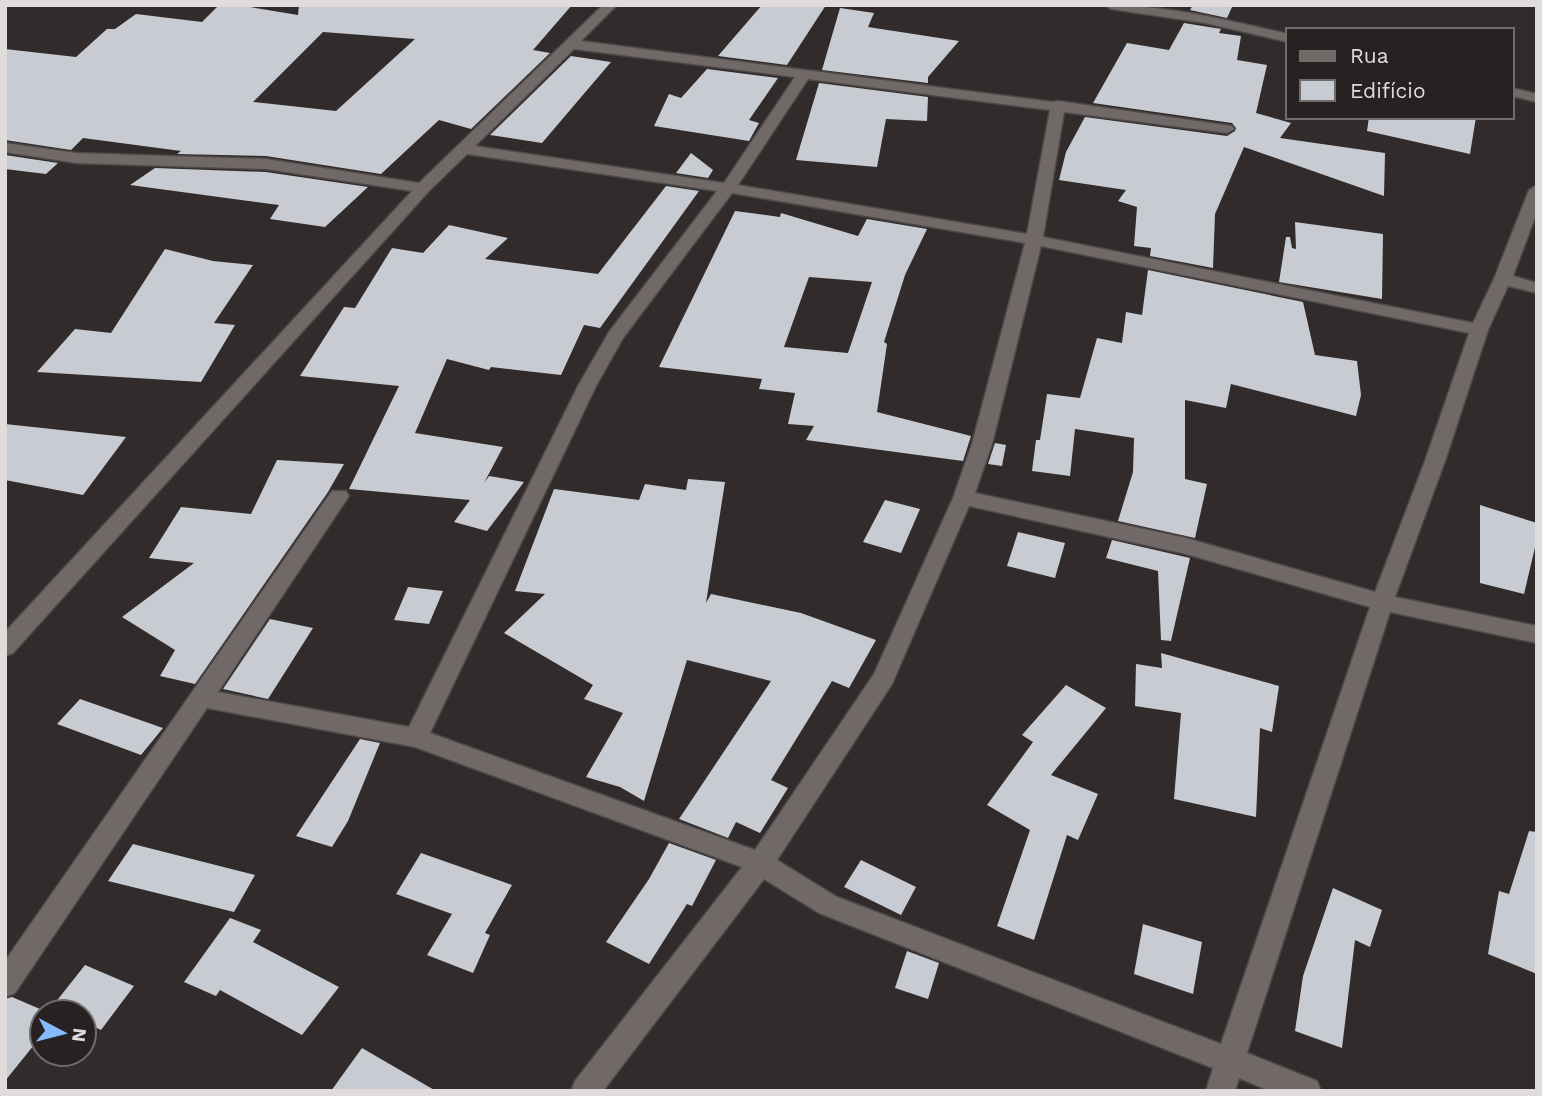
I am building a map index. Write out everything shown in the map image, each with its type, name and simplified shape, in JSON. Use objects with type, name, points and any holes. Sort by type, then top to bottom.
[{"type":"street","points":[[5,647],[424,188],[611,5]]},
{"type":"street","points":[[1111,5],[1205,19],[1286,38]]},
{"type":"street","points":[[569,44],[1058,105],[1227,129]]},
{"type":"street","points":[[416,738],[587,386],[615,336],[727,188],[804,75]]},
{"type":"street","points":[[1514,92],[1537,98]]},
{"type":"street","points":[[585,1091],[761,863],[884,678],[963,498],[982,444],[1034,240],[1058,105]]},
{"type":"street","points":[[5,146],[76,158],[266,164],[424,188]]},
{"type":"street","points":[[463,149],[727,188],[1034,240],[1479,330]]},
{"type":"street","points":[[1220,1091],[1382,602],[1435,461],[1479,330],[1503,279],[1537,190]]},
{"type":"street","points":[[1503,279],[1537,288]]},
{"type":"street","points":[[5,984],[339,496]]},
{"type":"street","points":[[963,498],[1186,546],[1382,602],[1537,635]]},
{"type":"street","points":[[201,698],[416,738],[761,863],[828,905],[1307,1091]]},
{"type":"building","points":[[219,5],[238,5],[298,15],[299,5],[572,5],[533,50],[550,53],[471,129],[439,120],[381,174],[266,156],[177,154],[181,151],[83,138],[71,150],[5,140],[5,49],[76,57],[107,29],[115,29],[136,14],[202,22]],"holes":[[[323,32],[415,39],[336,111],[253,102]]]},
{"type":"building","points":[[762,5],[826,5],[787,65],[718,56]]},
{"type":"building","points":[[1193,5],[1233,5],[1227,18],[1190,10]]},
{"type":"building","points":[[840,8],[874,13],[868,27],[959,41],[928,77],[928,83],[822,70]]},
{"type":"building","points":[[1184,23],[1221,29],[1219,33],[1241,36],[1237,60],[1267,65],[1256,113],[1291,123],[1280,138],[1385,153],[1384,196],[1244,147],[1215,214],[1213,268],[1150,256],[1151,248],[1134,246],[1137,207],[1118,201],[1126,190],[1059,180],[1066,152],[1085,117],[1227,136],[1235,131],[1232,123],[1093,103],[1127,43],[1169,50]]},
{"type":"building","points":[[571,56],[611,62],[542,143],[490,135]]},
{"type":"building","points":[[707,69],[778,78],[749,120],[759,123],[749,141],[654,126],[669,94],[681,98]]},
{"type":"building","points":[[819,83],[928,97],[927,121],[886,119],[877,167],[796,160]]},
{"type":"building","points":[[1369,119],[1476,119],[1470,154],[1367,131]]},
{"type":"building","points":[[691,153],[713,170],[708,178],[676,173]]},
{"type":"building","points":[[5,155],[58,163],[46,174],[5,169]]},
{"type":"building","points":[[155,168],[266,172],[368,187],[325,227],[270,219],[279,205],[130,185]]},
{"type":"building","points":[[666,186],[699,191],[600,328],[584,325],[561,375],[491,367],[489,370],[447,359],[415,433],[503,447],[484,483],[489,476],[524,482],[487,531],[454,522],[470,500],[349,489],[399,386],[300,376],[344,307],[355,308],[392,248],[423,253],[449,225],[508,238],[485,259],[598,274]]},
{"type":"building","points":[[735,211],[780,217],[781,213],[858,236],[867,219],[927,229],[905,275],[884,342],[887,344],[877,412],[971,436],[963,461],[806,440],[814,426],[788,424],[795,393],[759,389],[762,379],[659,367]],"holes":[[[809,277],[872,282],[848,353],[784,347]]]},
{"type":"building","points":[[1295,222],[1383,234],[1382,299],[1279,282],[1286,237],[1290,237],[1292,248],[1296,249]]},
{"type":"building","points":[[165,249],[213,261],[253,265],[214,323],[235,325],[201,382],[37,372],[75,329],[111,333]]},
{"type":"building","points":[[1148,270],[1303,302],[1315,355],[1357,361],[1361,395],[1356,416],[1231,384],[1226,408],[1185,400],[1185,479],[1207,484],[1195,538],[1118,521],[1133,472],[1134,438],[1075,429],[1070,476],[1032,471],[1047,394],[1080,398],[1097,338],[1122,343],[1126,312],[1142,315]]},
{"type":"building","points":[[5,424],[126,437],[83,495],[5,480]]},
{"type":"building","points":[[995,443],[1006,445],[1002,466],[988,464]]},
{"type":"building","points":[[277,460],[344,464],[328,492],[195,684],[160,676],[175,650],[122,617],[194,563],[149,558],[181,507],[251,514]]},
{"type":"building","points":[[688,479],[725,482],[706,603],[711,594],[801,613],[876,640],[849,688],[832,681],[771,780],[788,788],[760,833],[736,822],[728,838],[679,819],[771,681],[687,660],[644,801],[620,787],[586,777],[623,713],[584,699],[593,685],[504,633],[545,594],[515,591],[554,489],[639,500],[645,484],[686,490]]},
{"type":"building","points":[[885,500],[920,509],[901,553],[863,542]]},
{"type":"building","points":[[1480,505],[1537,523],[1537,539],[1524,594],[1480,583]]},
{"type":"building","points":[[1018,532],[1065,543],[1055,578],[1007,566]]},
{"type":"building","points":[[1112,540],[1190,558],[1171,641],[1161,640],[1158,571],[1106,558]]},
{"type":"building","points":[[408,587],[443,591],[429,624],[394,620]]},
{"type":"building","points":[[270,619],[313,628],[268,699],[223,689]]},
{"type":"building","points":[[1161,653],[1279,686],[1272,732],[1260,728],[1256,817],[1174,799],[1181,713],[1135,706],[1136,664],[1162,668]]},
{"type":"building","points":[[1066,685],[1106,708],[1051,775],[1098,794],[1078,840],[1067,835],[1034,940],[997,926],[1030,830],[987,805],[1033,742],[1022,735]]},
{"type":"building","points":[[80,699],[163,728],[141,755],[57,724]]},
{"type":"building","points":[[360,739],[380,743],[348,821],[332,847],[296,836]]},
{"type":"building","points":[[1529,831],[1537,832],[1537,974],[1488,954],[1499,891],[1509,894]]},
{"type":"building","points":[[669,843],[716,860],[692,906],[687,904],[649,964],[606,942],[649,879]]},
{"type":"building","points":[[133,844],[255,875],[234,912],[108,881]]},
{"type":"building","points":[[421,853],[512,885],[485,933],[490,935],[473,973],[427,955],[452,914],[396,894]]},
{"type":"building","points":[[861,860],[916,887],[901,915],[844,887]]},
{"type":"building","points":[[1333,888],[1382,910],[1370,947],[1355,940],[1342,1048],[1295,1031],[1303,976]]},
{"type":"building","points":[[230,918],[261,930],[253,942],[339,987],[302,1035],[220,990],[216,996],[184,982]]},
{"type":"building","points":[[1143,924],[1202,942],[1193,994],[1134,974]]},
{"type":"building","points":[[907,951],[939,963],[928,999],[895,988]]},
{"type":"building","points":[[85,965],[134,986],[101,1030],[98,1029],[98,998],[59,998]]},
{"type":"building","points":[[12,997],[28,1004],[28,1052],[5,1081],[5,999]]},
{"type":"building","points":[[362,1048],[436,1091],[331,1091]]}]
